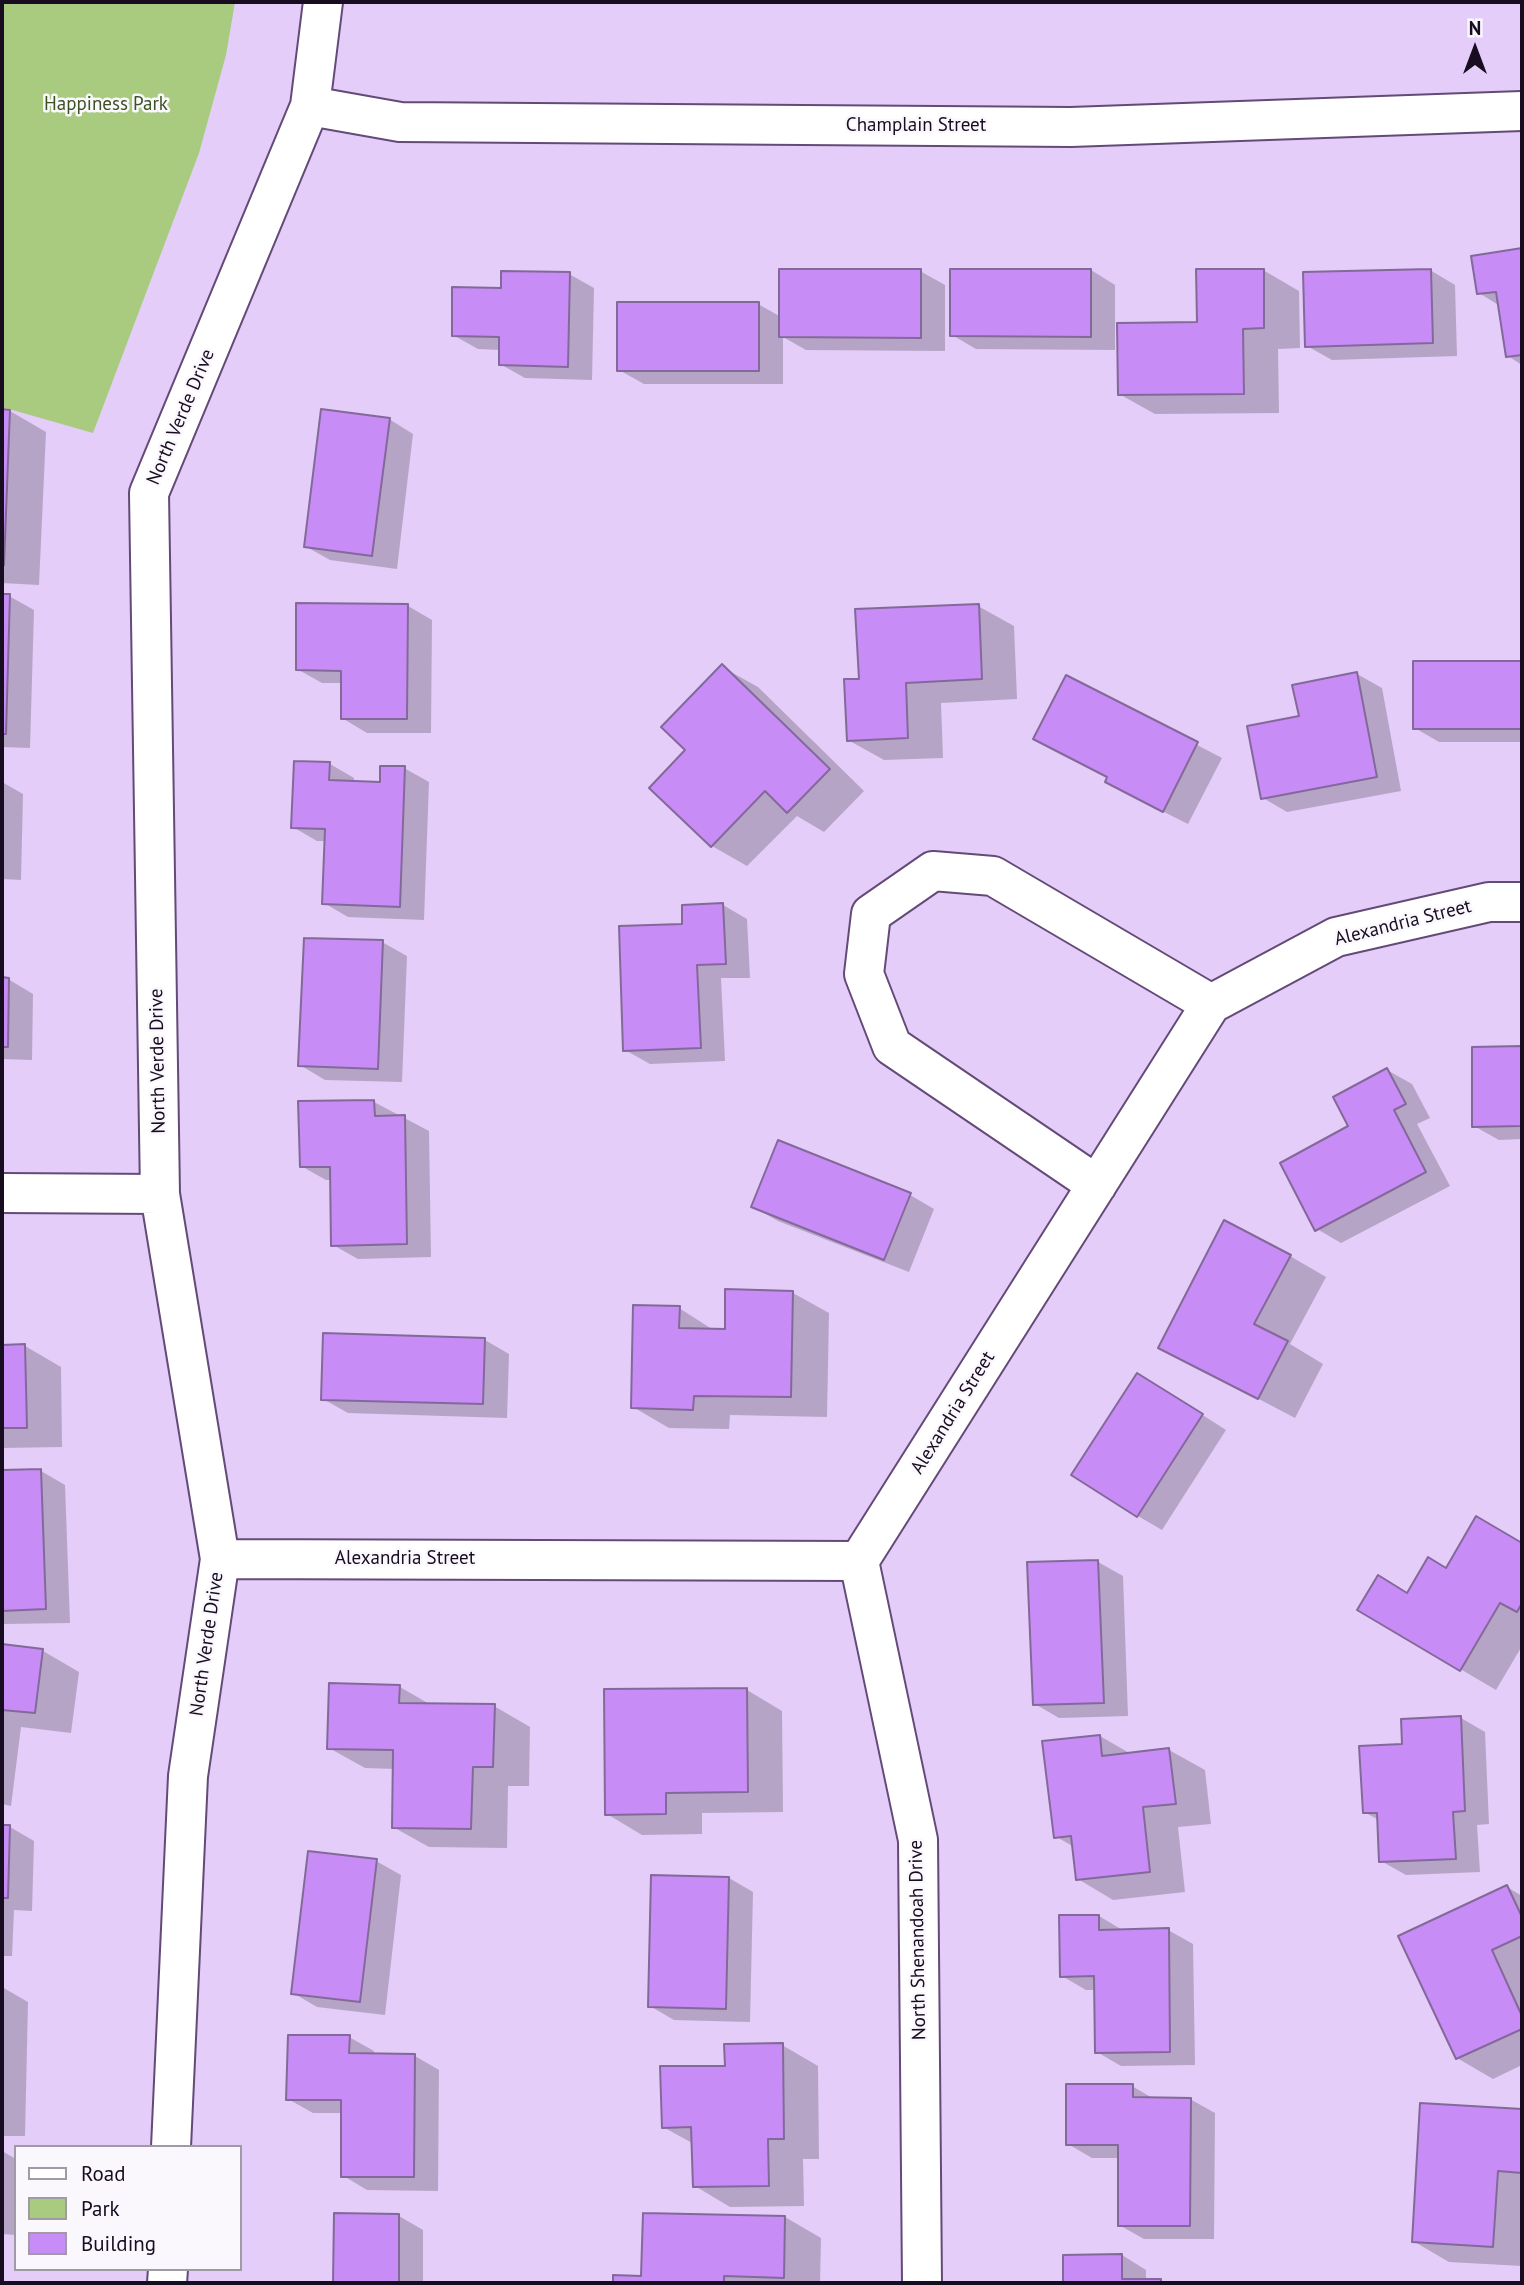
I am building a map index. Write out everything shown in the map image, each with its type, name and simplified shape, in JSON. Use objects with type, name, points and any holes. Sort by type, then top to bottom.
[{"type":"street","name":"North Verde Drive","points":[[171,2145],[188,1776],[220,1559],[160,1194],[149,493],[310,106],[323,2]]},
{"type":"street","name":"Champlain Street","points":[[310,106],[400,122],[1071,127],[1522,111]]},
{"type":"street","points":[[1097,1185],[892,1046],[864,974],[870,914],[933,871],[993,876],[1212,1004]]},
{"type":"street","name":"Alexandria Street","points":[[220,1559],[859,1561],[1212,1004],[1336,937],[1489,902],[1522,902]]},
{"type":"street","points":[[2,1193],[160,1194]]},
{"type":"street","name":"North Shenandoah Drive","points":[[859,1561],[918,1840],[922,2283]]},
{"type":"green space","name":"Happiness Park","points":[[2,2],[235,2],[226,55],[199,153],[93,433],[2,407]]},
{"type":"building","points":[[1522,248],[1522,355],[1506,357],[1496,292],[1477,294],[1471,256]]},
{"type":"building","points":[[779,269],[921,269],[921,338],[779,337]]},
{"type":"building","points":[[950,269],[1091,269],[1091,337],[950,336]]},
{"type":"building","points":[[1196,269],[1264,269],[1264,328],[1243,329],[1244,394],[1118,395],[1117,323],[1197,322]]},
{"type":"building","points":[[1431,269],[1433,343],[1305,347],[1303,272]]},
{"type":"building","points":[[501,271],[570,272],[568,367],[499,365],[499,337],[452,336],[452,287],[501,288]]},
{"type":"building","points":[[617,302],[759,302],[759,371],[617,371]]},
{"type":"building","points":[[2,409],[10,410],[4,565],[2,565]]},
{"type":"building","points":[[321,409],[390,418],[372,556],[304,547]]},
{"type":"building","points":[[2,594],[10,594],[6,734],[2,734]]},
{"type":"building","points":[[296,603],[408,604],[407,719],[341,719],[341,671],[296,670]]},
{"type":"building","points":[[979,604],[982,679],[906,683],[908,738],[847,741],[844,679],[859,679],[855,609]]},
{"type":"building","points":[[1413,661],[1522,661],[1522,729],[1413,729]]},
{"type":"building","points":[[722,664],[830,769],[787,813],[765,791],[711,847],[649,788],[685,750],[661,727]]},
{"type":"building","points":[[1357,672],[1377,777],[1261,799],[1247,726],[1299,716],[1292,685]]},
{"type":"building","points":[[1066,675],[1198,742],[1163,812],[1105,782],[1107,777],[1033,739]]},
{"type":"building","points":[[294,761],[330,762],[329,780],[380,782],[380,766],[405,766],[400,907],[322,904],[325,829],[291,828]]},
{"type":"building","points":[[723,903],[726,964],[697,965],[701,1048],[623,1051],[619,926],[682,924],[682,905]]},
{"type":"building","points":[[304,938],[383,940],[378,1069],[298,1066]]},
{"type":"building","points":[[2,977],[9,978],[8,1047],[2,1047]]},
{"type":"building","points":[[1522,1046],[1522,1126],[1472,1127],[1472,1047]]},
{"type":"building","points":[[1387,1068],[1406,1104],[1394,1110],[1426,1172],[1315,1231],[1280,1163],[1348,1126],[1333,1097]]},
{"type":"building","points":[[374,1100],[375,1116],[405,1115],[407,1244],[331,1246],[330,1167],[300,1167],[298,1101]]},
{"type":"building","points":[[778,1140],[911,1193],[884,1260],[751,1207]]},
{"type":"building","points":[[1224,1220],[1291,1255],[1254,1324],[1288,1341],[1258,1399],[1158,1348]]},
{"type":"building","points":[[725,1289],[793,1291],[791,1397],[694,1396],[693,1410],[631,1408],[633,1305],[680,1306],[679,1328],[725,1329]]},
{"type":"building","points":[[323,1333],[485,1338],[483,1404],[321,1400]]},
{"type":"building","points":[[25,1344],[27,1428],[2,1428],[2,1345]]},
{"type":"building","points":[[1137,1373],[1203,1414],[1137,1517],[1071,1475]]},
{"type":"building","points":[[41,1469],[46,1609],[2,1611],[2,1470]]},
{"type":"building","points":[[1476,1516],[1522,1543],[1522,1603],[1517,1612],[1500,1603],[1460,1671],[1357,1610],[1378,1575],[1407,1593],[1428,1557],[1446,1568]]},
{"type":"building","points":[[1098,1560],[1104,1703],[1033,1705],[1027,1562]]},
{"type":"building","points":[[2,1644],[43,1649],[35,1713],[2,1710]]},
{"type":"building","points":[[329,1683],[400,1685],[399,1703],[495,1704],[493,1767],[473,1767],[471,1829],[392,1828],[393,1750],[327,1749]]},
{"type":"building","points":[[747,1688],[748,1792],[666,1793],[666,1814],[605,1815],[604,1689]]},
{"type":"building","points":[[1461,1716],[1465,1811],[1453,1812],[1456,1859],[1379,1862],[1377,1813],[1363,1813],[1359,1746],[1402,1744],[1401,1719]]},
{"type":"building","points":[[1100,1735],[1102,1756],[1169,1748],[1176,1804],[1143,1807],[1150,1872],[1076,1880],[1071,1836],[1054,1838],[1042,1741]]},
{"type":"building","points":[[2,1825],[10,1825],[8,1898],[2,1898]]},
{"type":"building","points":[[308,1851],[377,1859],[360,2002],[291,1994]]},
{"type":"building","points":[[651,1875],[729,1877],[726,2009],[648,2007]]},
{"type":"building","points":[[1507,1885],[1522,1917],[1522,1936],[1492,1950],[1522,2016],[1522,2029],[1456,2059],[1398,1936]]},
{"type":"building","points":[[1059,1915],[1099,1915],[1099,1930],[1169,1928],[1170,2052],[1095,2053],[1094,1976],[1060,1977]]},
{"type":"building","points":[[288,2035],[350,2035],[349,2053],[415,2054],[414,2177],[341,2177],[341,2100],[286,2100]]},
{"type":"building","points":[[783,2043],[784,2139],[768,2139],[769,2186],[693,2187],[691,2127],[662,2128],[660,2066],[725,2066],[724,2044]]},
{"type":"building","points":[[1066,2084],[1133,2084],[1133,2097],[1191,2098],[1190,2226],[1118,2226],[1118,2145],[1066,2145]]},
{"type":"building","points":[[1420,2103],[1522,2109],[1522,2173],[1498,2171],[1493,2247],[1412,2242]]},
{"type":"building","points":[[334,2213],[399,2214],[399,2283],[333,2283]]},
{"type":"building","points":[[643,2213],[785,2216],[784,2278],[724,2276],[724,2283],[613,2283],[613,2275],[641,2276]]},
{"type":"building","points":[[1122,2254],[1122,2279],[1161,2279],[1161,2283],[1063,2283],[1063,2255]]}]
